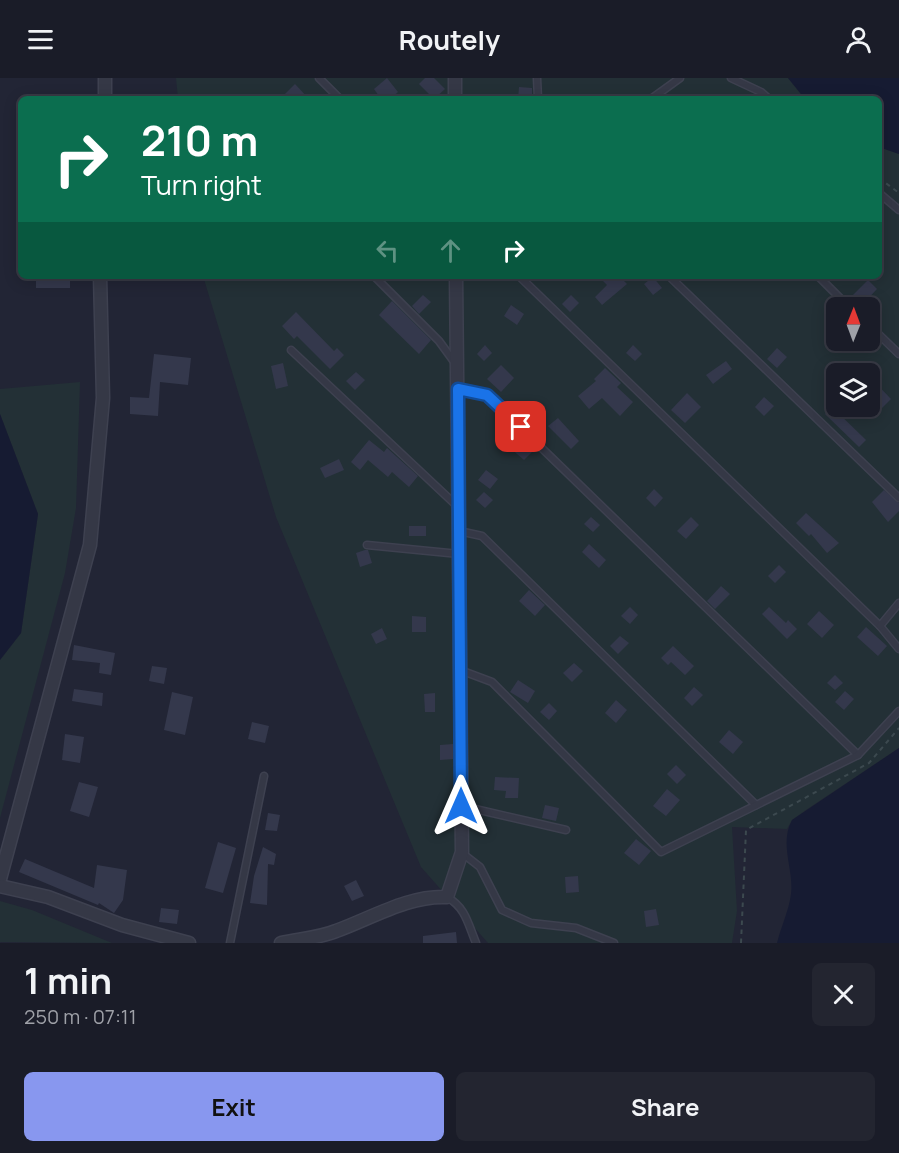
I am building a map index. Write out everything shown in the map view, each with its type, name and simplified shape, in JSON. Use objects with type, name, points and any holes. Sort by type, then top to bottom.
[{"type":"street","points":[[105,78],[105,96]]},
{"type":"street","points":[[454,78],[455,96]]},
{"type":"street","points":[[0,879],[90,545],[103,398],[100,279]]},
{"type":"street","points":[[281,943],[333,932],[387,910],[431,896],[447,897],[462,852],[456,279]]},
{"type":"street","points":[[0,886],[48,897],[122,926],[189,943]]},
{"type":"lane","points":[[320,78],[337,96]]},
{"type":"lane","points":[[537,78],[538,96]]},
{"type":"lane","points":[[655,96],[680,78]]},
{"type":"lane","points":[[730,78],[766,96]]},
{"type":"lane","points":[[882,196],[899,210]]},
{"type":"lane","points":[[377,279],[439,341],[458,366]]},
{"type":"lane","points":[[522,279],[880,626],[899,649]]},
{"type":"lane","points":[[672,279],[899,498]]},
{"type":"lane","points":[[821,279],[839,297]]},
{"type":"lane","points":[[880,336],[899,354]]},
{"type":"lane","points":[[291,350],[459,508]]},
{"type":"lane","points":[[458,389],[487,395],[858,755]]},
{"type":"lane","points":[[459,531],[482,536],[756,805]]},
{"type":"lane","points":[[367,545],[459,554]]},
{"type":"lane","points":[[880,626],[899,603]]},
{"type":"lane","points":[[460,670],[492,682],[661,852],[858,755],[899,711]]},
{"type":"lane","points":[[230,943],[264,776]]},
{"type":"lane","points":[[461,806],[567,830]]},
{"type":"lane","points":[[462,852],[480,867],[502,910],[531,923],[576,928],[614,943]]},
{"type":"lane","points":[[447,897],[459,904],[465,912],[476,943]]},
{"type":"path","points":[[882,180],[899,193]]},
{"type":"path","points":[[741,943],[746,830],[869,763],[899,728]]},
{"type":"shaded area","points":[[176,78],[788,78],[803,96],[178,96]]},
{"type":"shaded area","points":[[882,148],[899,154],[899,748],[792,820],[787,829],[732,827],[737,911],[732,943],[488,943],[421,867],[276,517],[204,279],[882,279]]},
{"type":"shaded area","points":[[80,382],[76,508],[65,573],[0,818],[0,660],[21,633],[38,514],[0,414],[0,389]]},
{"type":"shaded area","points":[[0,901],[32,910],[112,943],[0,942]]},
{"type":"water","points":[[788,78],[899,78],[899,154],[882,148],[882,96],[803,96]]},
{"type":"water","points":[[0,414],[38,514],[21,633],[0,660]]},
{"type":"water","points":[[899,748],[899,943],[777,943],[791,894],[787,838],[792,820]]},
{"type":"building","points":[[387,78],[398,92],[393,96],[379,96],[374,89]]},
{"type":"building","points":[[425,78],[434,78],[445,89],[437,96],[431,96],[419,84]]},
{"type":"building","points":[[295,84],[306,96],[287,96],[285,94]]},
{"type":"building","points":[[519,87],[532,88],[532,96],[518,96]]},
{"type":"building","points":[[36,279],[70,279],[70,288],[36,288]]},
{"type":"building","points":[[601,279],[622,279],[627,284],[602,305],[595,297],[607,285]]},
{"type":"building","points":[[655,279],[662,288],[653,295],[644,284]]},
{"type":"building","points":[[868,280],[877,289],[870,297],[853,295]]},
{"type":"building","points":[[423,295],[431,302],[419,314],[412,306]]},
{"type":"building","points":[[571,295],[579,303],[570,312],[562,304]]},
{"type":"building","points":[[392,301],[431,340],[419,354],[379,315]]},
{"type":"building","points":[[511,305],[524,314],[517,325],[504,316]]},
{"type":"building","points":[[296,312],[334,351],[337,348],[344,355],[330,369],[297,336],[294,339],[282,326]]},
{"type":"building","points":[[485,345],[492,353],[484,361],[477,354]]},
{"type":"building","points":[[633,345],[642,354],[635,361],[626,353]]},
{"type":"building","points":[[777,348],[787,357],[777,368],[767,359]]},
{"type":"building","points":[[154,354],[191,358],[188,385],[160,382],[158,416],[130,414],[130,397],[149,398]]},
{"type":"building","points":[[726,361],[732,369],[713,384],[706,375]]},
{"type":"building","points":[[283,363],[288,386],[276,389],[271,366]]},
{"type":"building","points":[[501,365],[514,378],[501,392],[487,379]]},
{"type":"building","points":[[605,368],[621,383],[617,387],[633,402],[620,416],[602,398],[589,409],[578,396],[596,381],[594,379]]},
{"type":"building","points":[[356,372],[365,380],[355,390],[346,381]]},
{"type":"building","points":[[880,387],[891,399],[882,408],[880,406]]},
{"type":"building","points":[[687,393],[701,407],[685,423],[671,410]]},
{"type":"building","points":[[764,397],[774,406],[764,416],[755,407]]},
{"type":"building","points":[[828,417],[842,417],[866,440],[859,447]]},
{"type":"building","points":[[558,418],[579,441],[571,449],[548,426]]},
{"type":"building","points":[[506,424],[535,449],[524,460],[495,435]]},
{"type":"building","points":[[369,440],[384,452],[387,448],[418,476],[409,487],[392,472],[388,477],[368,460],[360,470],[351,462]]},
{"type":"building","points":[[339,459],[344,470],[325,478],[320,468]]},
{"type":"building","points":[[486,470],[498,479],[490,489],[478,480]]},
{"type":"building","points":[[654,489],[663,498],[655,507],[646,498]]},
{"type":"building","points":[[884,490],[899,503],[899,511],[888,522],[872,502]]},
{"type":"building","points":[[484,492],[493,500],[485,508],[476,500]]},
{"type":"building","points":[[806,513],[839,543],[827,553],[811,534],[809,536],[796,523]]},
{"type":"building","points":[[591,517],[600,525],[593,532],[584,524]]},
{"type":"building","points":[[691,517],[699,525],[686,539],[677,531]]},
{"type":"building","points":[[409,526],[426,526],[426,536],[409,536]]},
{"type":"building","points":[[589,544],[606,560],[599,568],[582,552]]},
{"type":"building","points":[[368,550],[372,563],[360,567],[356,553]]},
{"type":"building","points":[[779,565],[786,572],[775,583],[768,576]]},
{"type":"building","points":[[721,586],[730,594],[715,609],[707,601]]},
{"type":"building","points":[[529,590],[545,605],[535,616],[519,601]]},
{"type":"building","points":[[630,607],[638,615],[630,624],[621,616]]},
{"type":"building","points":[[769,607],[786,623],[788,620],[797,629],[787,639],[762,614]]},
{"type":"building","points":[[819,611],[834,625],[822,638],[807,624]]},
{"type":"building","points":[[412,616],[426,617],[426,632],[412,632]]},
{"type":"building","points":[[866,627],[887,646],[878,656],[857,637]]},
{"type":"building","points":[[382,628],[387,639],[376,644],[371,634]]},
{"type":"building","points":[[620,636],[629,643],[618,654],[610,646]]},
{"type":"building","points":[[74,645],[115,653],[111,675],[99,673],[100,663],[72,660]]},
{"type":"building","points":[[673,646],[694,666],[685,675],[671,662],[668,665],[661,658]]},
{"type":"building","points":[[574,663],[583,671],[572,682],[563,673]]},
{"type":"building","points":[[152,666],[167,668],[164,684],[149,681]]},
{"type":"building","points":[[835,675],[843,683],[835,690],[827,683]]},
{"type":"building","points":[[518,680],[535,691],[528,703],[510,692]]},
{"type":"building","points":[[694,687],[703,695],[692,706],[684,698]]},
{"type":"building","points":[[74,689],[103,693],[102,706],[72,701]]},
{"type":"building","points":[[845,691],[854,699],[844,710],[835,702]]},
{"type":"building","points":[[172,692],[193,697],[185,735],[164,730]]},
{"type":"building","points":[[435,693],[435,712],[425,712],[424,694]]},
{"type":"building","points":[[616,700],[627,710],[616,723],[605,713]]},
{"type":"building","points":[[549,703],[557,711],[549,720],[540,712]]},
{"type":"building","points":[[252,722],[269,726],[265,743],[248,739]]},
{"type":"building","points":[[729,730],[743,742],[733,754],[719,742]]},
{"type":"building","points":[[65,734],[84,737],[80,763],[62,760]]},
{"type":"building","points":[[453,744],[453,759],[440,760],[440,745]]},
{"type":"building","points":[[676,765],[686,775],[677,784],[667,774]]},
{"type":"building","points":[[495,777],[519,778],[518,798],[505,798],[506,791],[494,790]]},
{"type":"building","points":[[79,782],[98,787],[89,817],[70,811]]},
{"type":"building","points":[[667,789],[680,800],[666,816],[653,806]]},
{"type":"building","points":[[545,805],[559,808],[556,821],[542,818]]},
{"type":"building","points":[[268,813],[280,815],[277,831],[265,830]]},
{"type":"building","points":[[636,839],[651,851],[639,865],[624,853]]},
{"type":"building","points":[[218,842],[236,848],[223,893],[205,888]]},
{"type":"building","points":[[263,847],[276,854],[274,865],[268,864],[267,905],[250,903],[254,876]]},
{"type":"building","points":[[25,859],[94,888],[97,865],[127,870],[123,900],[114,913],[99,903],[98,905],[19,872]]},
{"type":"building","points":[[578,876],[579,892],[566,893],[565,877]]},
{"type":"building","points":[[356,880],[364,896],[352,901],[344,886]]},
{"type":"building","points":[[161,908],[179,910],[177,924],[159,922]]},
{"type":"building","points":[[656,909],[659,925],[646,927],[644,911]]},
{"type":"building","points":[[456,932],[457,943],[423,943],[423,936]]},
{"type":"route","points":[[461,806],[458,389],[487,395],[521,427]]}]
